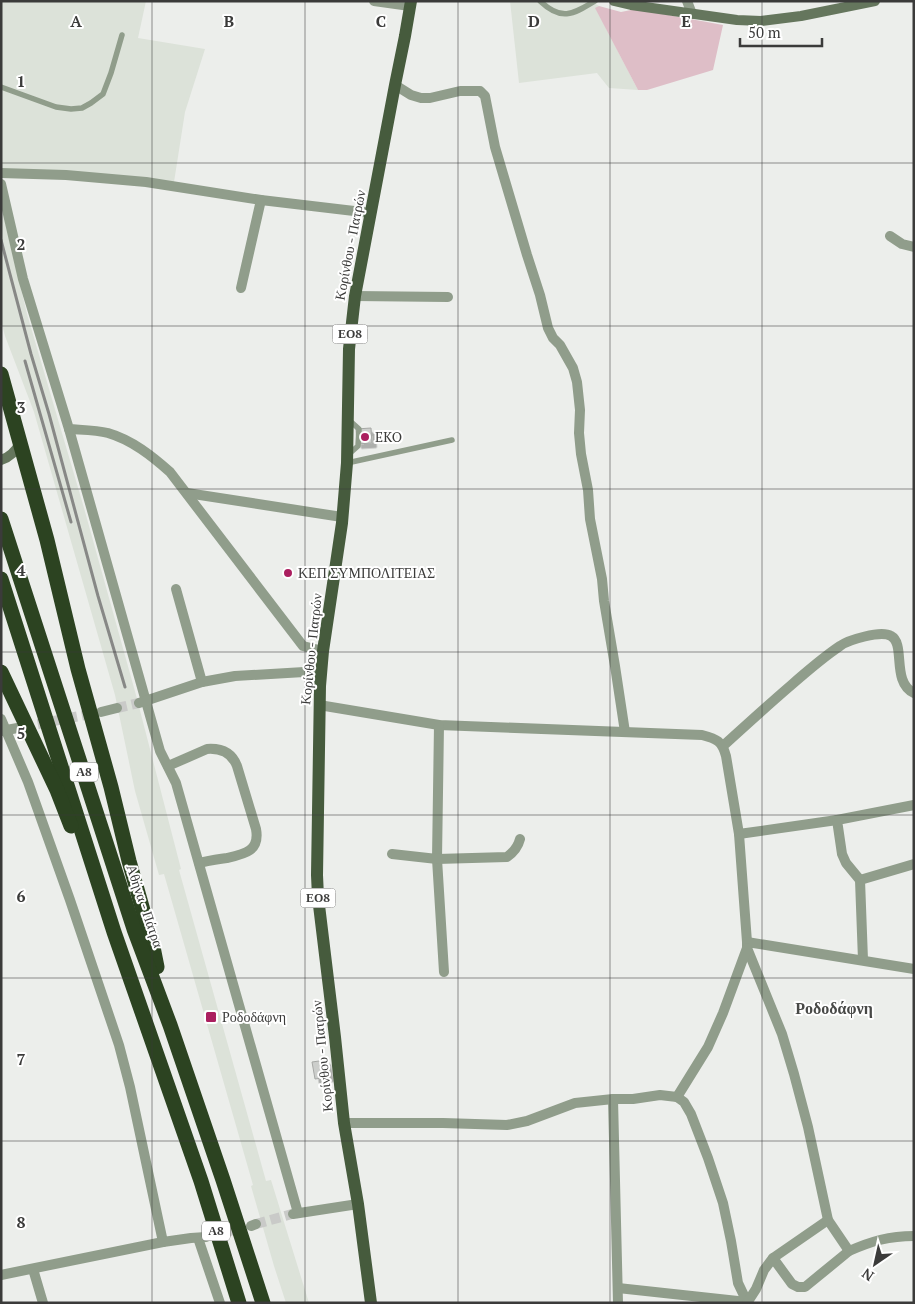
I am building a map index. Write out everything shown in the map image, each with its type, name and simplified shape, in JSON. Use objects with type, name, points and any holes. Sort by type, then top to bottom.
[{"type":"highway","points":[[1,374],[8,414],[20,443],[78,669],[152,942],[170,1025]]},
{"type":"highway","name":"Αθήνα - Πάτρα","points":[[1,519],[134,929],[224,1180],[263,1303]]},
{"type":"highway","name":"Α8","points":[[1,579],[114,932],[201,1181],[239,1303]]},
{"type":"highway","points":[[1,672],[57,790],[114,932]]},
{"type":"main road","points":[[614,1],[692,14],[761,21],[779,20],[875,1]]},
{"type":"main road","name":"Κορίνθου - Πατρών","points":[[371,1303],[358,1204],[344,1123],[318,890],[319,705],[323,650],[342,517],[348,459],[349,349],[355,296],[411,4]]},
{"type":"main road","points":[[1,460],[16,451],[20,443]]},
{"type":"street","points":[[374,1],[411,4]]},
{"type":"street","points":[[687,1],[692,14]]},
{"type":"street","points":[[395,85],[411,95],[421,98],[430,98],[460,91],[480,91],[485,96],[495,147],[540,295],[548,328],[573,368],[577,382],[580,410],[580,454],[588,490],[590,519],[602,579],[625,732]]},
{"type":"street","points":[[1,173],[66,175],[146,182],[261,200],[371,213]]},
{"type":"street","points":[[1,184],[23,279],[69,429],[142,702],[160,750],[176,783],[295,1214],[358,1204]]},
{"type":"street","points":[[241,288],[261,200]]},
{"type":"street","points":[[890,236],[902,244],[914,247]]},
{"type":"street","points":[[355,296],[448,297]]},
{"type":"street","points":[[69,429],[106,433],[122,438],[142,450],[170,472],[303,646],[323,650]]},
{"type":"street","points":[[187,493],[342,517]]},
{"type":"street","points":[[176,589],[202,682]]},
{"type":"street","points":[[724,746],[804,674],[841,645],[857,639],[884,634],[890,635],[897,646],[903,683],[914,693]]},
{"type":"street","points":[[142,702],[202,682],[235,676],[321,671]]},
{"type":"street","points":[[319,705],[439,725],[702,735],[716,739],[724,746],[739,834],[747,945],[782,1034],[794,1074],[808,1127],[828,1220],[849,1251]]},
{"type":"street","points":[[102,712],[117,708]]},
{"type":"street","points":[[1,719],[4,730],[28,782],[119,1045],[130,1087],[163,1242]]},
{"type":"street","points":[[439,725],[437,858],[444,972]]},
{"type":"street","points":[[4,730],[23,727]]},
{"type":"street","points":[[168,766],[214,749],[231,756],[237,766],[256,829],[255,844],[251,850],[240,855],[199,863]]},
{"type":"street","points":[[739,834],[837,820],[914,805]]},
{"type":"street","points":[[837,820],[842,854],[846,863],[860,880],[863,960]]},
{"type":"street","points":[[392,854],[437,858],[507,856],[514,852],[520,839]]},
{"type":"street","points":[[860,880],[914,864]]},
{"type":"street","points":[[747,945],[863,960],[914,969]]},
{"type":"street","points":[[677,1097],[708,1048],[723,1013],[747,945]]},
{"type":"street","points":[[344,1123],[506,1124],[533,1119],[575,1103],[660,1095],[677,1097],[684,1102],[691,1114],[708,1158],[723,1203],[732,1241],[738,1283],[747,1303]]},
{"type":"street","points":[[613,1099],[618,1303]]},
{"type":"street","points":[[747,1303],[756,1289],[764,1270],[773,1258],[828,1220]]},
{"type":"street","points":[[773,1258],[792,1284],[798,1287],[805,1286],[849,1251],[882,1238],[914,1236]]},
{"type":"street","points":[[1,1274],[163,1242],[202,1237],[220,1303]]},
{"type":"street","points":[[33,1269],[43,1303]]},
{"type":"street","points":[[618,1288],[747,1303]]},
{"type":"lane","points":[[540,1],[551,11],[563,14],[574,13],[595,1]]},
{"type":"lane","points":[[1,87],[56,107],[82,108],[103,94],[122,35]]},
{"type":"lane","points":[[348,459],[452,440]]},
{"type":"shaded area","points":[[1,1],[146,1],[138,38],[205,49],[185,112],[174,182],[1,169]]},
{"type":"shaded area","points":[[510,1],[591,1],[599,6],[596,9],[638,90],[609,88],[597,73],[519,83]]},
{"type":"shaded area","points":[[599,6],[621,12],[636,9],[723,25],[713,70],[647,90],[638,90],[595,8]]},
{"type":"shaded area","points":[[1,205],[27,314],[136,695],[181,869],[179,870],[266,1181],[271,1180],[309,1303],[286,1303],[274,1266],[251,1186],[253,1185],[164,874],[159,875],[135,791],[115,695],[34,412],[5,336],[1,321]]},
{"type":"building","points":[[371,428],[372,443],[357,444],[356,429]]},
{"type":"building","points":[[326,1060],[329,1077],[315,1079],[312,1062]]},
{"type":"tunnel","points":[[117,708],[139,703]]},
{"type":"tunnel","points":[[23,727],[95,713]]},
{"type":"tunnel","points":[[256,1224],[292,1214]]},
{"type":"tunnel","points":[[212,1236],[244,1227]]},
{"type":"railway","points":[[1,240],[98,596],[125,687]]},
{"type":"railway","points":[[25,361],[71,522]]},
{"type":"place","name":"EKO","points":[[365,437]]},
{"type":"place","name":"ΚΕΠ ΣΥΜΠΟΛΙΤΕΙΑΣ","points":[[288,573]]},
{"type":"place","name":"Ροδοδάφνη","points":[[211,1017]]},
{"type":"district","name":"Ροδοδάφνη","points":[[834,1008]]}]
